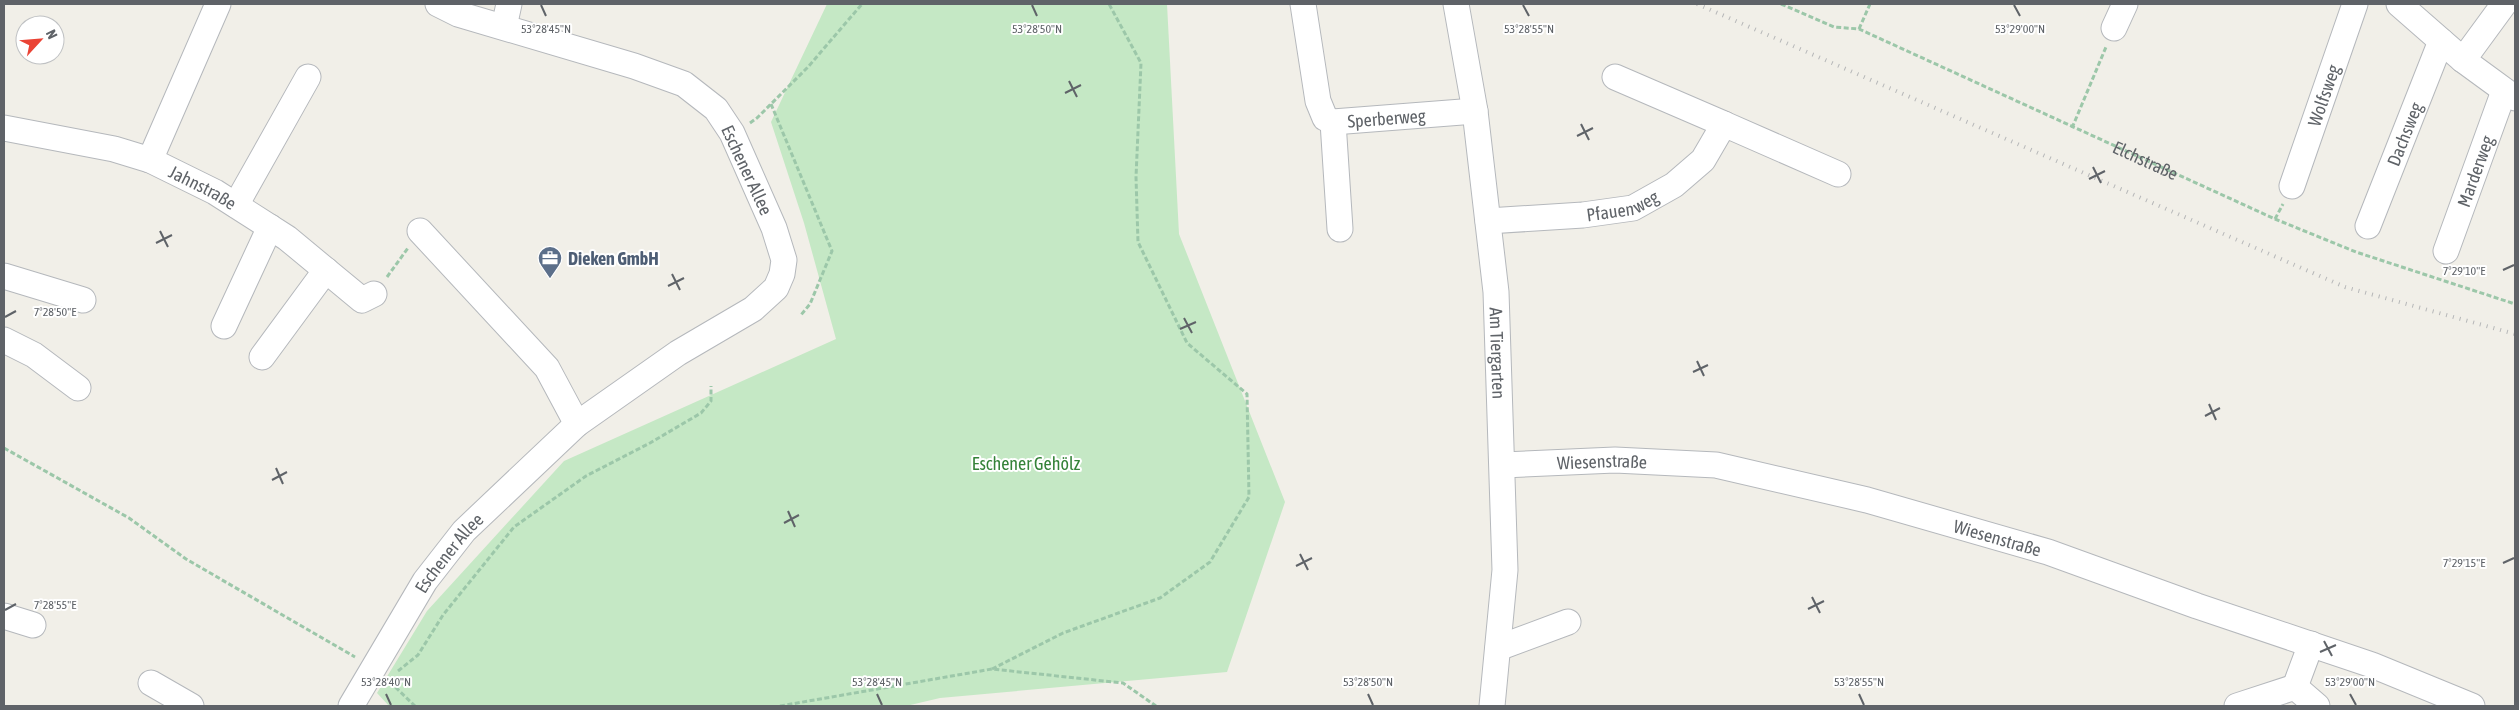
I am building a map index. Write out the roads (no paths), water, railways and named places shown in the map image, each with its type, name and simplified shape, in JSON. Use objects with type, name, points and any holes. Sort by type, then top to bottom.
[{"type":"street","points":[[150,160],[218,4]]},
{"type":"street","name":"Eschener Allee","points":[[361,702],[381,673],[425,581],[464,531],[577,424],[678,352],[753,308],[776,288],[784,260],[774,228],[732,133],[716,109],[684,84],[506,15],[458,14],[438,4]]},
{"type":"street","name":"Sperberweg","points":[[1303,4],[1318,101],[1325,118],[1333,122],[1475,111]]},
{"type":"street","name":"Am Tiergarten","points":[[1456,4],[1475,111],[1496,292],[1505,570],[1492,706]]},
{"type":"street","points":[[2114,28],[2125,4]]},
{"type":"street","name":"Wolfsweg","points":[[2292,186],[2355,4]]},
{"type":"street","points":[[2399,4],[2463,60],[2510,94]]},
{"type":"street","points":[[2463,60],[2504,4]]},
{"type":"street","name":"Dachsweg","points":[[2368,226],[2441,41]]},
{"type":"street","points":[[236,205],[308,77]]},
{"type":"street","points":[[1615,77],[1838,174]]},
{"type":"street","name":"Marderweg","points":[[2446,251],[2510,94]]},
{"type":"street","points":[[1333,122],[1340,229]]},
{"type":"street","name":"Pfauenweg","points":[[1488,221],[1583,215],[1633,208],[1674,184],[1703,160],[1724,124]]},
{"type":"street","name":"Jahnstraße","points":[[4,128],[114,148],[150,160],[236,205],[270,227],[362,300],[374,294]]},
{"type":"street","points":[[224,326],[270,227]]},
{"type":"street","points":[[420,232],[546,368],[577,424]]},
{"type":"street","points":[[262,356],[326,270]]},
{"type":"street","points":[[4,276],[83,300]]},
{"type":"street","points":[[4,340],[34,355],[78,388]]},
{"type":"street","name":"Wiesenstraße","points":[[1503,465],[1615,460],[1716,465],[1867,500],[2048,552],[2197,606],[2372,664],[2472,706]]},
{"type":"street","points":[[4,616],[33,625]]},
{"type":"street","points":[[1498,648],[1568,622]]},
{"type":"street","points":[[2295,688],[2311,644]]},
{"type":"street","points":[[151,683],[191,706]]},
{"type":"street","points":[[2237,706],[2295,688]]},
{"type":"street","points":[[2295,688],[2317,706]]},
{"type":"railway","points":[[1697,4],[2345,287],[2515,334]]},
{"type":"place","name":"Dieken GmbH","points":[[550,279]]},
{"type":"park label","name":"Eschener Gehölz","points":[[1026,463]]}]
